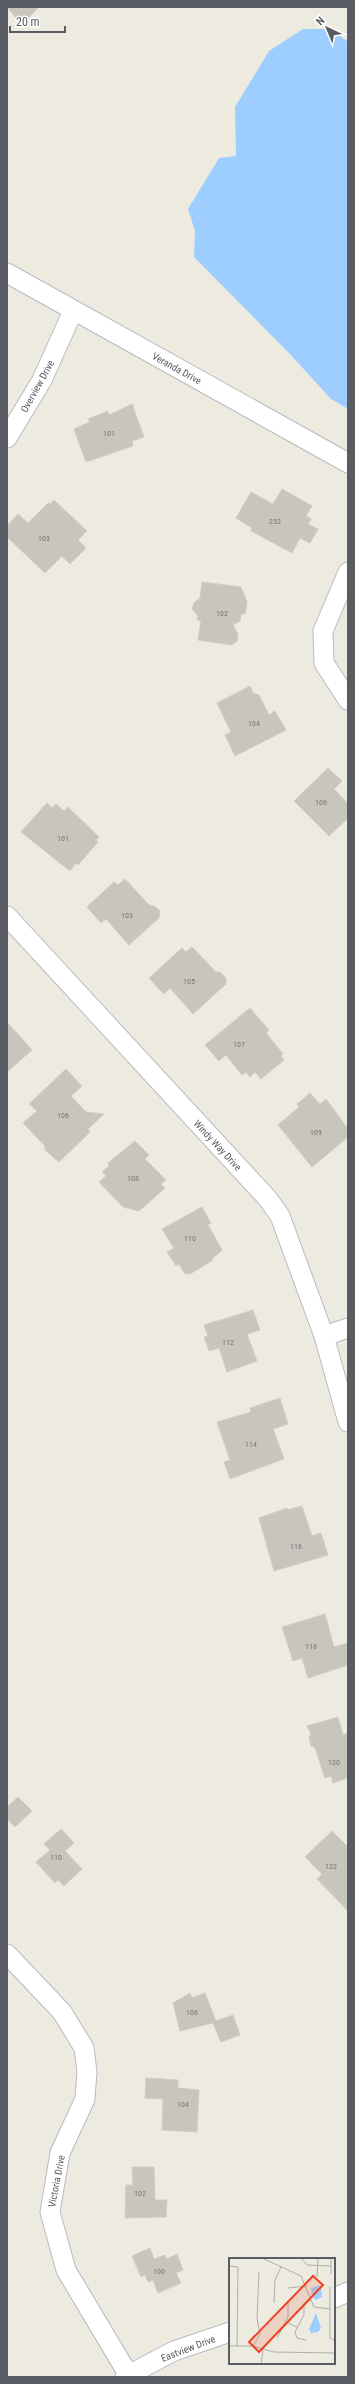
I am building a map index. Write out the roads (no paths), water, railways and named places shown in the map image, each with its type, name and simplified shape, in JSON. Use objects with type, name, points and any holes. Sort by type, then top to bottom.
[{"type":"street","name":"Veranda Drive","points":[[7,273],[348,463]]},
{"type":"street","name":"Overview Drive","points":[[7,438],[42,380],[73,311]]},
{"type":"street","points":[[348,572],[324,631],[324,663],[348,700]]},
{"type":"street","name":"Windy Way Drive","points":[[7,916],[268,1199],[280,1216],[324,1336],[348,1422]]},
{"type":"street","points":[[324,1336],[348,1328]]},
{"type":"street","name":"Victoria Drive","points":[[7,1954],[62,2012],[84,2048],[87,2072],[84,2099],[60,2153],[50,2212],[66,2270],[127,2376]]},
{"type":"street","points":[[335,2298],[348,2292]]},
{"type":"street","name":"Eastview Drive","points":[[127,2376],[174,2351],[229,2332]]},
{"type":"water","points":[[303,29],[331,29],[348,42],[348,409],[331,399],[289,353],[194,257],[195,231],[188,209],[219,158],[236,156],[235,107],[269,51]]}]
